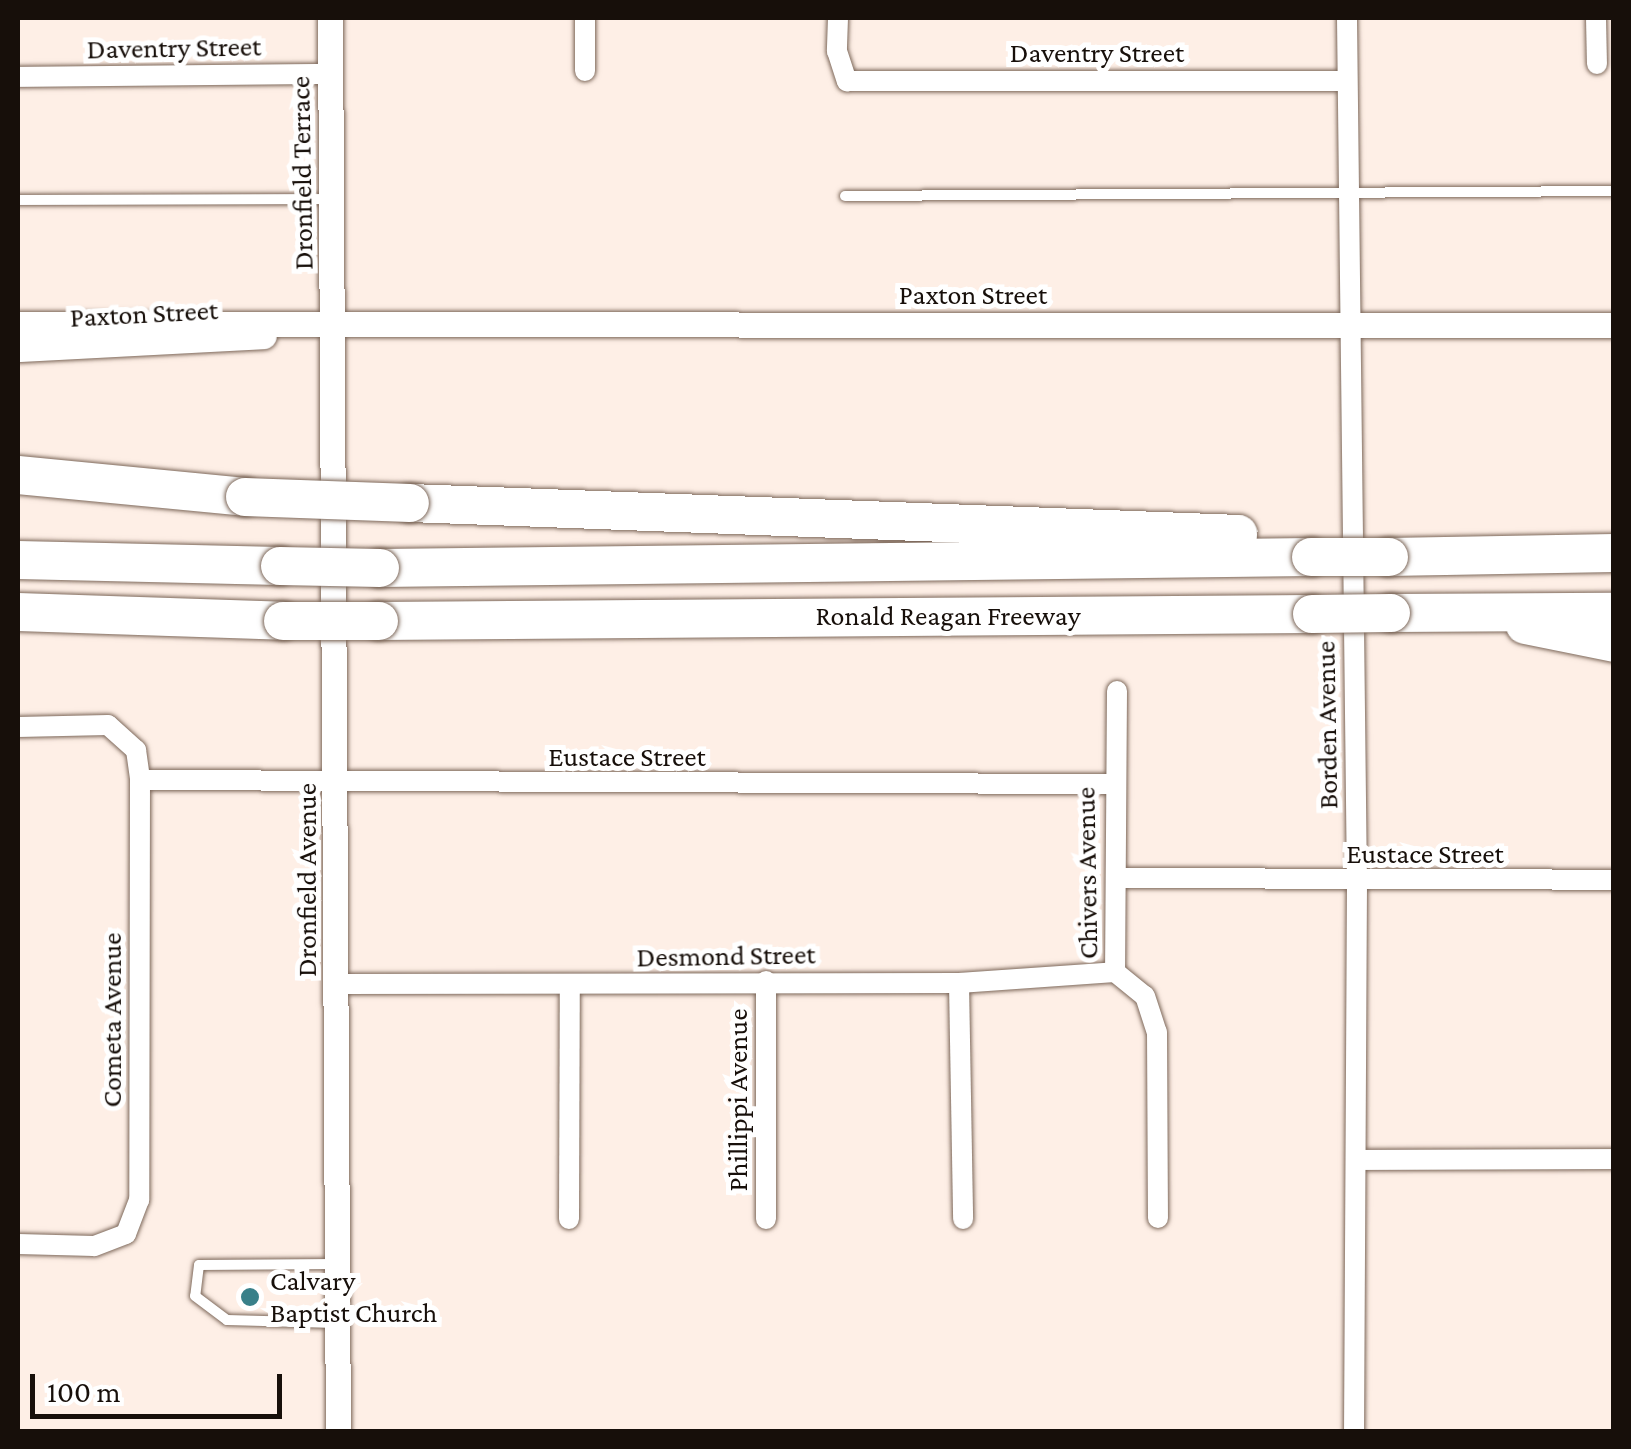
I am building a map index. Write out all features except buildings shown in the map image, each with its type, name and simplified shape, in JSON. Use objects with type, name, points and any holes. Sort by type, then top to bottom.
[{"type":"highway","points":[[18,475],[245,496],[1388,552],[1614,554]]},
{"type":"highway","points":[[18,560],[380,568],[1311,548]]},
{"type":"highway","points":[[18,612],[283,621]]},
{"type":"highway","name":"Ronald Reagan Freeway","points":[[283,621],[1614,612]]},
{"type":"highway","points":[[1484,613],[1614,644]]},
{"type":"highway","points":[[18,630],[283,621]]},
{"type":"street","name":"Dronfield Terrace","points":[[330,18],[333,328]]},
{"type":"street","points":[[584,18],[585,70]]},
{"type":"street","name":"Daventry Street","points":[[838,18],[837,50],[846,81],[1347,81]]},
{"type":"street","name":"Borden Avenue","points":[[1347,18],[1347,324],[1357,883],[1354,1432]]},
{"type":"street","points":[[1596,18],[1597,64]]},
{"type":"street","name":"Daventry Street","points":[[18,78],[330,74]]},
{"type":"street","name":"Paxton Street","points":[[18,324],[189,319],[333,328],[1614,324]]},
{"type":"street","name":"Paxton Street","points":[[18,349],[190,344],[333,328]]},
{"type":"street","name":"Dronfield Avenue","points":[[333,328],[338,1432]]},
{"type":"street","name":"Chivers Avenue","points":[[1117,691],[1115,972],[1145,996],[1156,1032],[1158,1218]]},
{"type":"street","name":"Cometa Avenue","points":[[18,727],[108,726],[123,734],[136,750],[140,780],[140,1200],[126,1234],[94,1246],[18,1244]]},
{"type":"street","name":"Eustace Street","points":[[140,780],[336,784],[1114,784]]},
{"type":"street","name":"Eustace Street","points":[[1118,878],[1357,883],[1614,880]]},
{"type":"street","name":"Desmond Street","points":[[337,984],[570,986],[766,981],[959,984],[1115,972]]},
{"type":"street","name":"Phillippi Avenue","points":[[766,981],[766,1219]]},
{"type":"street","points":[[959,984],[962,1219]]},
{"type":"street","points":[[569,1219],[570,986]]},
{"type":"street","points":[[1358,1160],[1614,1158]]},
{"type":"lane","points":[[845,196],[1614,191]]},
{"type":"lane","points":[[18,200],[332,199]]},
{"type":"lane","points":[[338,1264],[199,1265],[195,1296],[227,1320],[338,1323]]},
{"type":"place","name":"Calvary Baptist Church","points":[[250,1297]]}]
